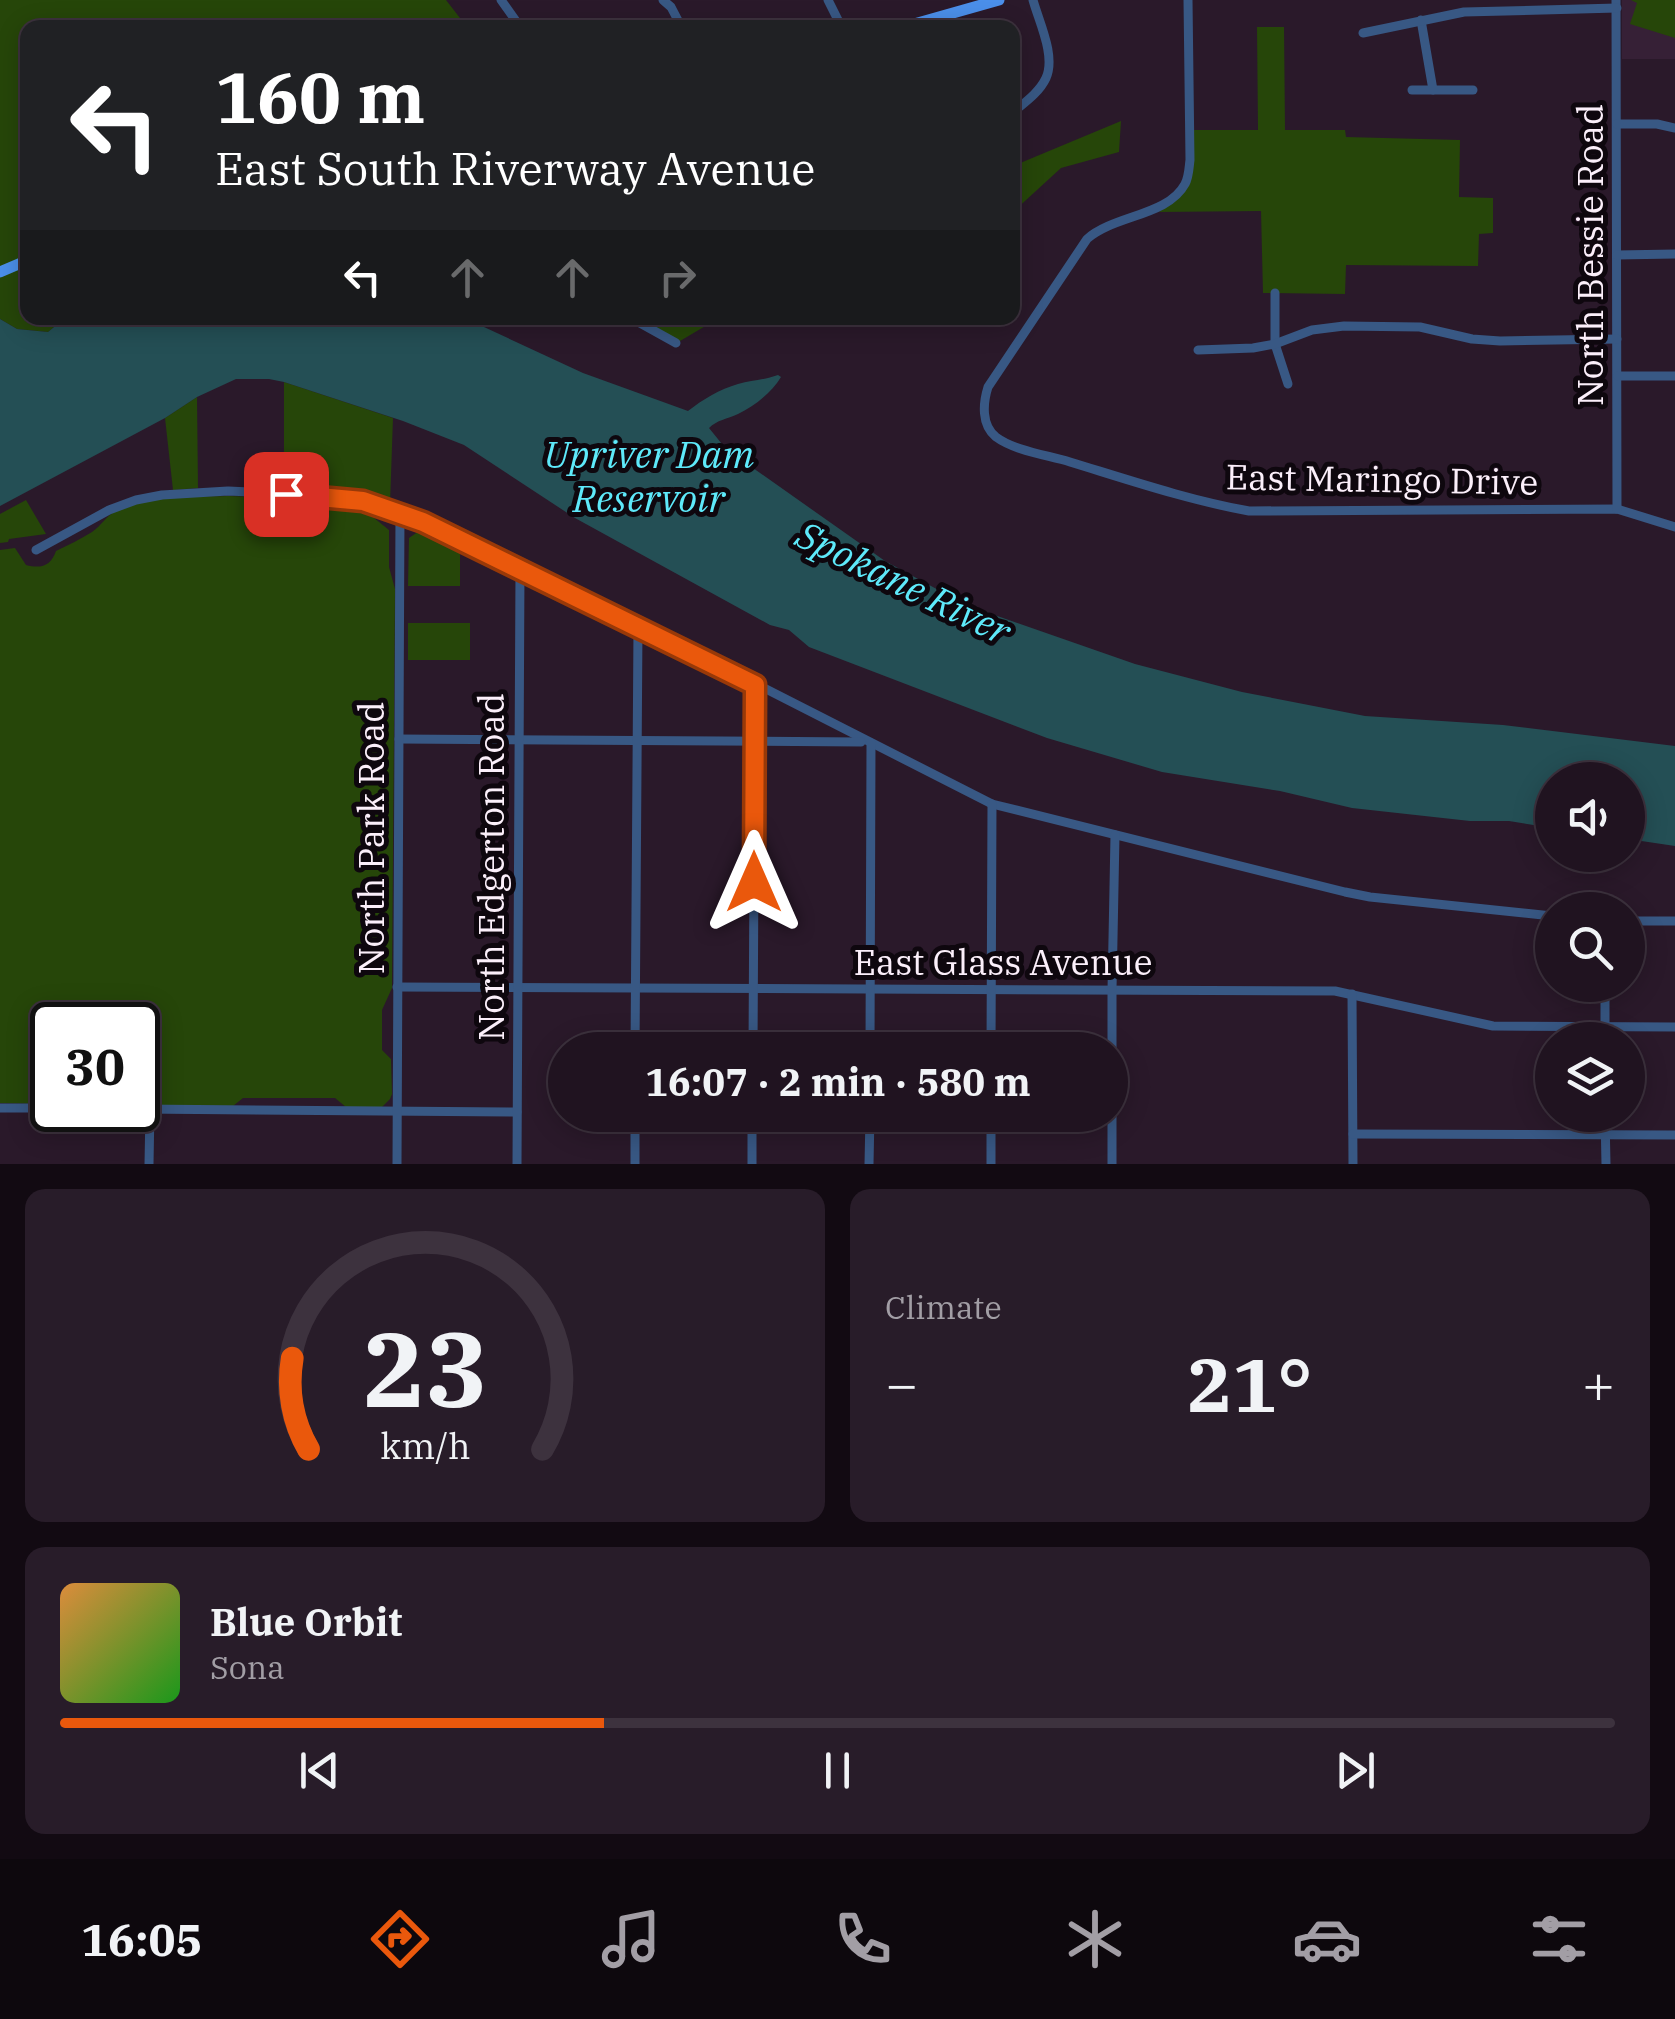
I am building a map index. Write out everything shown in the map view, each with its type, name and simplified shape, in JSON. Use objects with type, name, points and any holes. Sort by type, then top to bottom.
[{"type":"main road","points":[[924,20],[976,3],[999,0]]},
{"type":"street","points":[[663,0],[678,20]]},
{"type":"street","points":[[1020,106],[1048,76],[1048,52],[1033,0]]},
{"type":"street","name":"East Maringo Drive","points":[[1188,0],[1187,182],[1174,198],[1098,229],[1086,239],[988,387],[984,402],[986,419],[994,435],[1012,445],[1214,505],[1249,511],[1617,509],[1675,528]]},
{"type":"street","points":[[1363,33],[1477,10],[1616,4]]},
{"type":"street","name":"North Bessie Road","points":[[1616,4],[1617,509]]},
{"type":"street","points":[[1422,20],[1433,90]]},
{"type":"street","points":[[1412,90],[1472,90]]},
{"type":"street","points":[[1617,124],[1675,128]]},
{"type":"street","points":[[1618,255],[1675,254]]},
{"type":"street","points":[[1274,293],[1275,344],[1288,384]]},
{"type":"street","points":[[643,325],[676,344]]},
{"type":"street","points":[[1198,350],[1275,344],[1312,330],[1344,326],[1420,328],[1500,341],[1617,339]]},
{"type":"street","points":[[1618,376],[1675,376]]},
{"type":"street","points":[[36,550],[110,510],[162,495],[228,491],[363,501],[423,522],[992,804],[1370,897],[1535,914]]},
{"type":"street","name":"North Park Road","points":[[397,1164],[400,513]]},
{"type":"street","name":"North Edgerton Road","points":[[517,1164],[520,570]]},
{"type":"street","points":[[636,1032],[638,628]]},
{"type":"street","points":[[753,1032],[755,685]]},
{"type":"street","points":[[399,739],[869,743]]},
{"type":"street","points":[[869,743],[870,1032]]},
{"type":"street","points":[[990,1032],[992,804]]},
{"type":"street","points":[[1112,1164],[1115,834]]},
{"type":"street","points":[[1645,921],[1675,920]]},
{"type":"street","name":"East Glass Avenue","points":[[398,987],[1335,991],[1467,1022],[1535,1027]]},
{"type":"street","points":[[1352,994],[1353,1164]]},
{"type":"street","name":"East Glass Avenue","points":[[1645,1027],[1675,1027]]},
{"type":"street","points":[[0,1108],[30,1108]]},
{"type":"street","points":[[160,1109],[518,1112]]},
{"type":"street","points":[[149,1164],[150,1132]]},
{"type":"street","points":[[635,1132],[635,1164]]},
{"type":"street","points":[[752,1132],[752,1164]]},
{"type":"street","points":[[870,1132],[870,1164]]},
{"type":"street","points":[[991,1132],[991,1164]]},
{"type":"street","points":[[1606,1132],[1606,1164]]},
{"type":"street","points":[[1353,1134],[1675,1135]]},
{"type":"shaded area","points":[[1622,0],[1675,0],[1675,59],[1622,59]]},
{"type":"green space","points":[[0,0],[446,0],[462,20],[20,20],[20,325],[56,325],[48,332],[17,329],[0,319]]},
{"type":"green space","points":[[1631,0],[1675,0],[1675,38],[1630,24],[1637,3]]},
{"type":"green space","points":[[1257,27],[1284,27],[1285,130],[1345,130],[1346,137],[1460,140],[1459,197],[1493,198],[1493,233],[1479,234],[1478,266],[1346,265],[1345,294],[1263,293],[1261,211],[1159,212],[1180,196],[1191,178],[1194,130],[1258,130]]},
{"type":"green space","points":[[1121,121],[1119,152],[1061,168],[1020,206],[1020,163]]},
{"type":"green space","points":[[651,325],[707,325],[680,341]]},
{"type":"green space","points":[[284,382],[393,418],[390,504],[361,496],[284,489]]},
{"type":"green space","points":[[197,397],[198,488],[173,490],[165,418]]},
{"type":"green space","points":[[171,498],[311,499],[358,505],[389,530],[389,567],[395,589],[392,988],[382,1010],[382,1050],[391,1059],[392,1094],[382,1107],[346,1107],[335,1098],[243,1098],[233,1106],[160,1105],[160,1002],[30,1002],[30,1104],[0,1103],[0,550],[15,548],[26,565],[41,566],[56,551],[92,532],[112,513],[142,502]]},
{"type":"green space","points":[[26,500],[46,534],[0,543],[0,514]]},
{"type":"green space","points":[[422,529],[460,548],[460,586],[408,586],[409,538]]},
{"type":"green space","points":[[408,623],[470,623],[470,660],[408,660]]},
{"type":"water","name":"Upriver Dam Reservoir","points":[[0,319],[17,329],[48,332],[56,325],[482,325],[583,373],[688,411],[725,389],[778,375],[781,377],[777,383],[756,403],[709,428],[726,449],[885,561],[966,605],[1135,664],[1242,692],[1365,716],[1503,725],[1675,746],[1675,846],[1645,842],[1645,762],[1535,762],[1535,825],[1352,808],[1280,791],[1162,772],[1047,738],[809,647],[789,630],[770,625],[575,518],[464,445],[284,382],[236,379],[0,506]]},
{"type":"route","points":[[286,494],[363,501],[423,522],[755,685],[754,882]]},
{"type":"water label","name":"Spokane River","points":[[904,582]]}]
